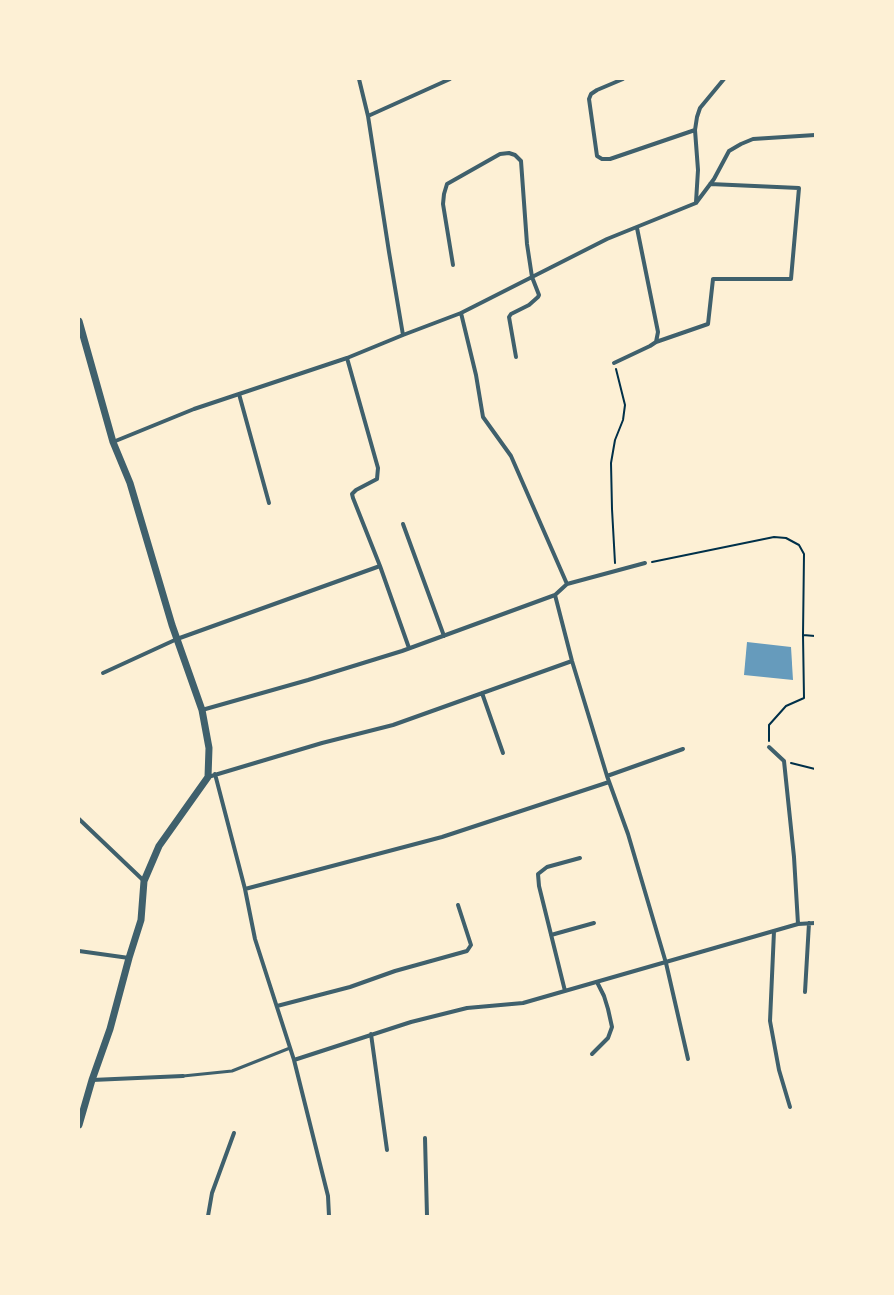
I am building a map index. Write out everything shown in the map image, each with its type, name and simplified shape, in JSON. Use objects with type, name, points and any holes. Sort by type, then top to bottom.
[{"type":"street","points":[[359,79],[368,116],[403,335]]},
{"type":"street","points":[[368,116],[450,79]]},
{"type":"street","points":[[623,79],[597,90],[591,94],[589,99],[597,156],[602,159],[610,159],[695,130]]},
{"type":"street","points":[[696,203],[698,170],[695,130],[697,117],[700,108],[724,79]]},
{"type":"street","points":[[113,442],[194,408],[347,358],[461,313],[607,240],[696,203],[710,184],[729,151],[741,144],[754,139],[815,135]]},
{"type":"street","points":[[453,265],[443,204],[447,184],[490,158],[500,154],[509,153],[515,155],[521,161],[524,220],[532,277],[538,292],[538,297],[529,305],[511,314],[509,317],[516,356]]},
{"type":"street","points":[[614,363],[656,342],[708,324],[713,279],[791,279],[799,188],[710,184]]},
{"type":"street","points":[[637,228],[658,332],[656,342]]},
{"type":"street","points":[[461,313],[476,375],[483,417],[511,456],[567,584]]},
{"type":"street","points":[[79,321],[82,341],[113,442],[130,483],[177,639],[202,710],[209,748],[208,776],[159,846],[144,881],[142,920],[129,958],[110,1030],[79,1122]]},
{"type":"street","points":[[347,358],[378,468],[376,479],[356,490],[352,494],[380,566],[409,648]]},
{"type":"street","points":[[239,394],[269,503]]},
{"type":"street","points":[[403,524],[444,636]]},
{"type":"street","points":[[202,710],[308,680],[409,648],[555,595],[567,584],[645,563]]},
{"type":"street","points":[[103,673],[177,639],[380,566]]},
{"type":"street","points":[[555,595],[572,662],[607,776],[628,834],[666,963],[688,1059]]},
{"type":"street","points":[[208,776],[282,756],[322,743],[393,725],[572,662]]},
{"type":"street","points":[[482,694],[503,753]]},
{"type":"street","points":[[769,747],[784,761],[794,857],[798,924]]},
{"type":"street","points":[[607,776],[683,748]]},
{"type":"street","points":[[215,774],[245,889],[256,939],[294,1060],[328,1196],[329,1216]]},
{"type":"street","points":[[245,889],[442,837],[609,782]]},
{"type":"street","points":[[79,819],[144,881]]},
{"type":"street","points":[[565,991],[539,886],[538,874],[547,867],[580,858]]},
{"type":"street","points":[[277,1006],[350,987],[395,971],[467,951],[471,945],[458,905]]},
{"type":"street","points":[[551,935],[594,923]]},
{"type":"street","points":[[805,992],[809,923]]},
{"type":"street","points":[[294,1060],[411,1022],[467,1008],[523,1003],[798,924],[815,923]]},
{"type":"street","points":[[774,931],[770,1022],[779,1070],[790,1107]]},
{"type":"street","points":[[79,951],[129,958]]},
{"type":"street","points":[[592,1054],[608,1038],[612,1027],[604,996],[596,982]]},
{"type":"street","points":[[371,1034],[387,1150]]},
{"type":"street","points":[[92,1080],[183,1076]]},
{"type":"street","points":[[208,1216],[216,1181],[234,1133]]},
{"type":"street","points":[[425,1138],[427,1216]]},
{"type":"lane","points":[[183,1076],[232,1072],[290,1048]]},
{"type":"path","points":[[614,363],[625,404],[623,420],[615,440],[611,463],[616,571]]},
{"type":"path","points":[[645,563],[774,537],[786,538],[799,545],[804,554],[804,698],[786,706],[769,725],[769,747]]},
{"type":"path","points":[[803,636],[815,636]]},
{"type":"path","points":[[784,761],[815,769]]},
{"type":"water","points":[[747,642],[791,647],[793,680],[744,675]]}]
